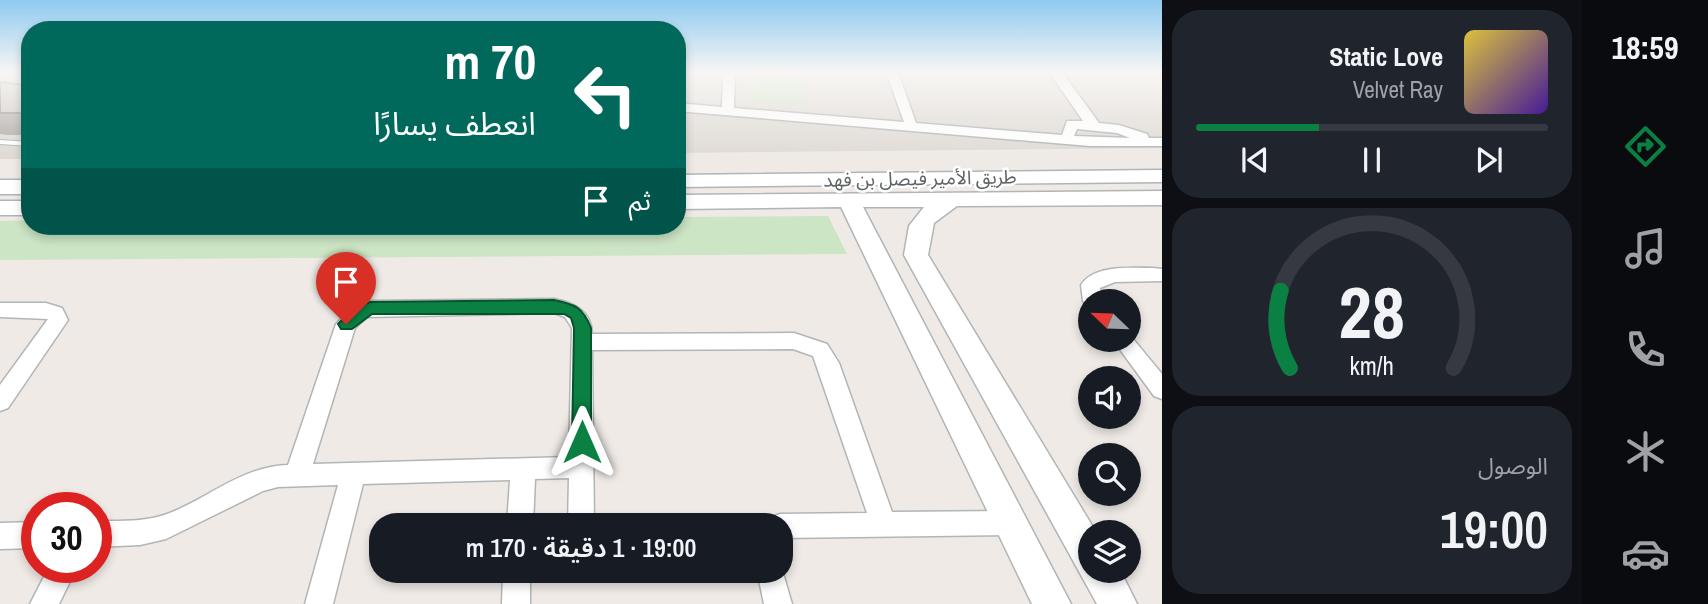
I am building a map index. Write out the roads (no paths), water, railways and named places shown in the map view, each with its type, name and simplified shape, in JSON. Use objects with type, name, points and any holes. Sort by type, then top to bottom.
[{"type":"main road","name":"طريق الأمير فيصل بن فهد","points":[[686,181],[1162,176]]},
{"type":"main road","points":[[0,187],[21,187]]},
{"type":"main road","name":"طريق الأمير فيصل بن فهد","points":[[686,202],[1162,198]]},
{"type":"main road","points":[[952,200],[926,215],[918,234],[916,255],[1078,535]]},
{"type":"main road","points":[[849,201],[1052,604]]},
{"type":"main road","points":[[0,208],[21,208]]},
{"type":"main road","points":[[1106,583],[1118,604]]},
{"type":"street","points":[[728,100],[728,106]]},
{"type":"street","points":[[902,100],[910,121]]},
{"type":"street","points":[[1075,100],[1094,126]]},
{"type":"street","points":[[686,102],[1068,134],[1162,136]]},
{"type":"street","points":[[686,108],[1090,142],[1162,142]]},
{"type":"street","points":[[1068,134],[1072,124],[1119,128],[1142,136]]},
{"type":"street","points":[[1091,289],[1090,285],[1097,279],[1117,275],[1162,275]]},
{"type":"street","points":[[297,475],[346,324],[360,312],[370,308],[554,306],[568,309],[578,315],[582,328],[581,513]]},
{"type":"street","points":[[0,310],[46,310],[55,313],[58,320],[0,402]]},
{"type":"street","points":[[582,342],[794,341],[820,350],[828,363],[884,525]]},
{"type":"street","points":[[1132,352],[1162,390]]},
{"type":"street","points":[[112,534],[142,534],[167,527],[255,480],[297,475],[582,467]]},
{"type":"street","points":[[521,513],[523,468]]},
{"type":"street","points":[[319,604],[353,474]]},
{"type":"street","points":[[793,526],[1010,523]]},
{"type":"street","points":[[0,536],[21,536]]},
{"type":"street","points":[[44,604],[55,583]]},
{"type":"street","points":[[516,604],[517,583]]},
{"type":"street","points":[[773,583],[778,604]]},
{"type":"lane","points":[[0,142],[21,143]]}]
